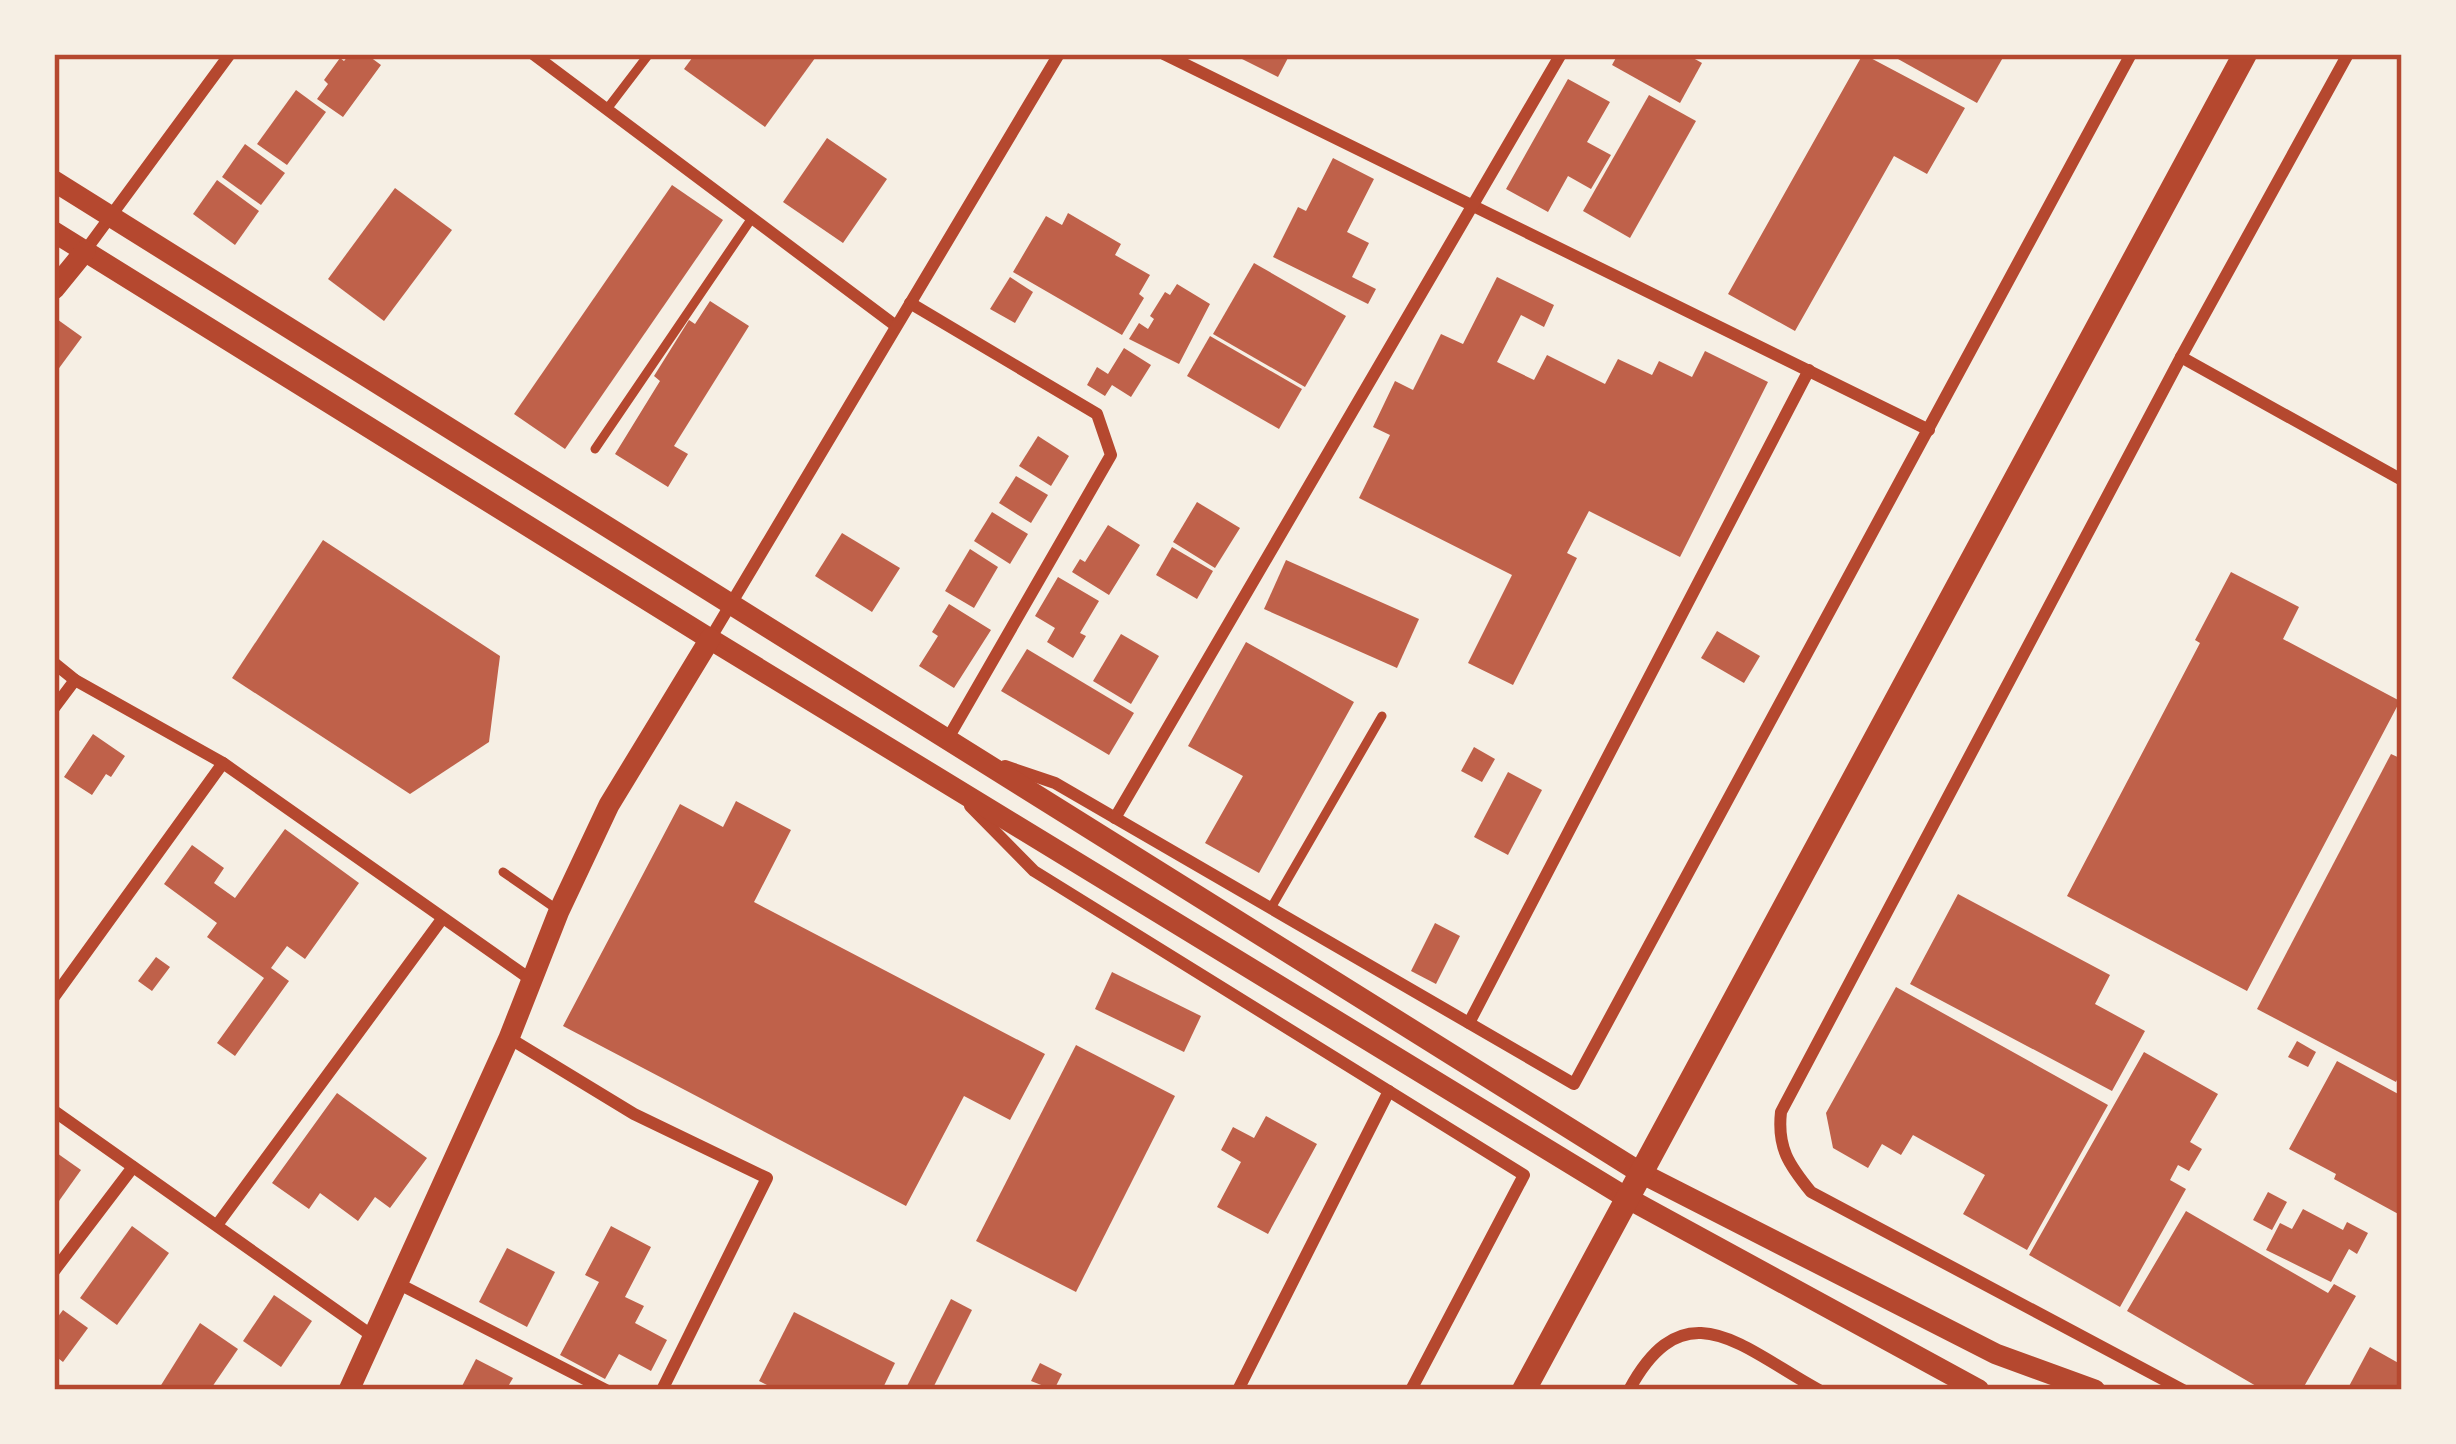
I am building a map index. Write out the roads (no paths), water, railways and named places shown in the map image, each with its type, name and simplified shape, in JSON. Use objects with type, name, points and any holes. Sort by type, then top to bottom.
[{"type":"main road","points":[[1524,1390],[2245,54]]},
{"type":"street","points":[[54,289],[230,54]]},
{"type":"street","points":[[533,54],[896,326]]},
{"type":"street","points":[[349,1390],[609,805],[1059,54]]},
{"type":"street","points":[[1164,54],[1929,430]]},
{"type":"street","points":[[1115,818],[1561,54]]},
{"type":"street","points":[[975,757],[1054,783],[1574,1084],[2131,54]]},
{"type":"street","points":[[2183,1390],[1811,1192],[1785,1159],[1778,1138],[1781,1112],[2181,357],[2348,54]]},
{"type":"street","points":[[54,181],[1641,1173],[1996,1354],[2095,1390]]},
{"type":"street","points":[[54,232],[1627,1198],[1979,1390]]},
{"type":"street","points":[[910,303],[1097,414],[1111,455],[947,740]]},
{"type":"street","points":[[2181,357],[2402,480]]},
{"type":"street","points":[[1469,1023],[1809,370]]},
{"type":"street","points":[[408,451],[429,417]]},
{"type":"street","points":[[54,663],[75,680],[223,763],[530,980]]},
{"type":"street","points":[[54,708],[75,680]]},
{"type":"street","points":[[54,997],[223,763]]},
{"type":"street","points":[[950,784],[1034,871],[1524,1175],[1412,1390]]},
{"type":"street","points":[[217,1226],[442,919]]},
{"type":"street","points":[[509,1038],[634,1114],[767,1178],[662,1390]]},
{"type":"street","points":[[1238,1390],[1389,1091]]},
{"type":"street","points":[[54,1111],[374,1337]]},
{"type":"street","points":[[54,1271],[133,1167]]},
{"type":"street","points":[[398,1284],[606,1390]]},
{"type":"street","points":[[1629,1390],[1658,1345],[1695,1331],[1719,1336],[1820,1390]]},
{"type":"lane","points":[[607,110],[649,54]]},
{"type":"lane","points":[[596,449],[752,218]]},
{"type":"lane","points":[[1271,908],[1382,716]]},
{"type":"lane","points":[[503,872],[559,910]]}]
